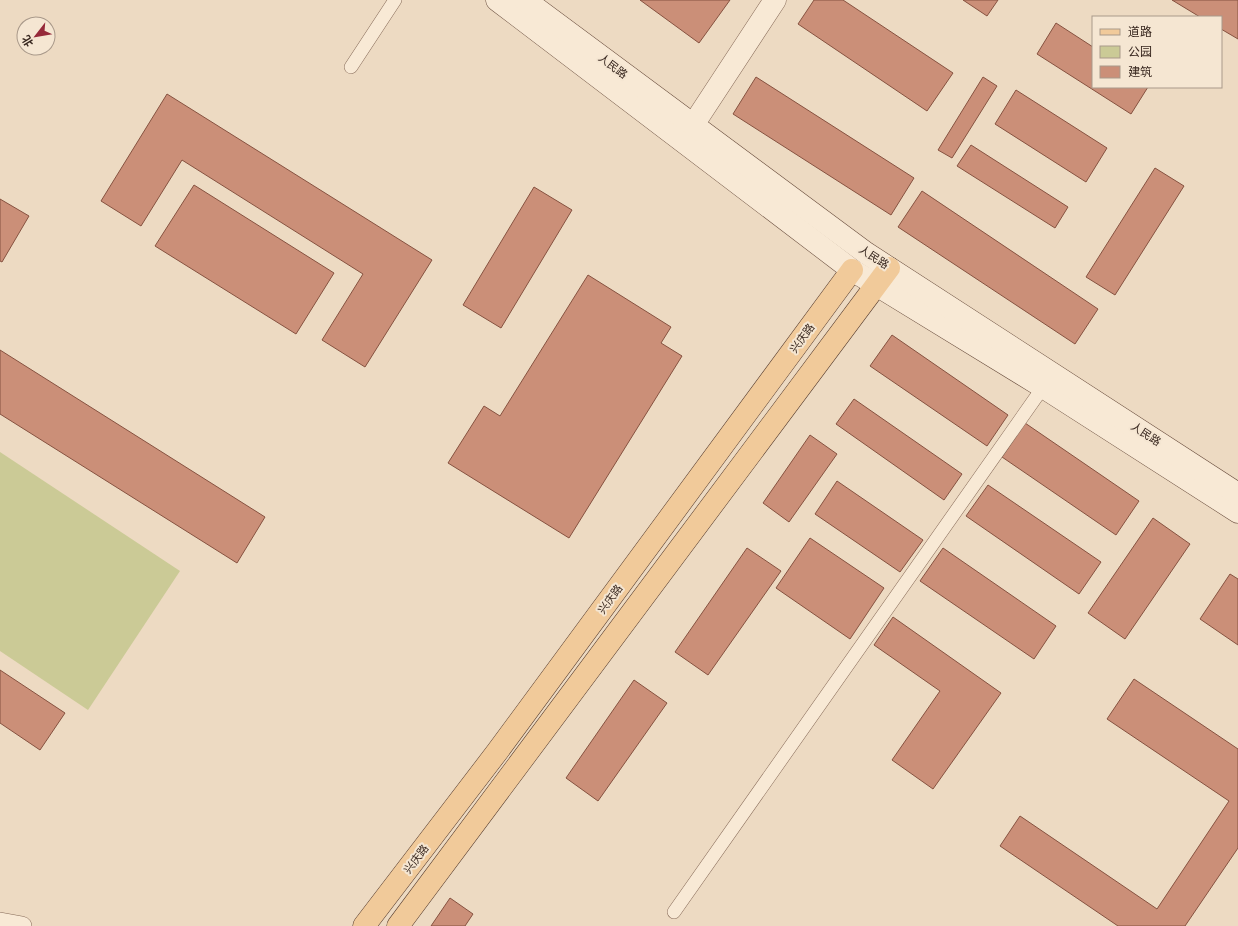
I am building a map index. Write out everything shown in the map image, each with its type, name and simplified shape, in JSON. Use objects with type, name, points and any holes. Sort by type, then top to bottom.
[{"type":"main road","points":[[497,0],[852,270],[883,276],[1048,380],[1238,512]]},
{"type":"main road","name":"人民路","points":[[525,0],[866,253],[883,276]]},
{"type":"main road","points":[[693,125],[775,0]]},
{"type":"main road","points":[[852,270],[866,253]]},
{"type":"main road","name":"兴庆路","points":[[364,926],[497,752],[852,270]]},
{"type":"main road","points":[[398,926],[883,276]]},
{"type":"main road","name":"人民路","points":[[1048,380],[1238,494]]},
{"type":"street","points":[[0,922],[22,926]]},
{"type":"lane","points":[[351,67],[395,0]]},
{"type":"lane","points":[[674,912],[1048,380]]},
{"type":"green space","points":[[0,452],[180,571],[88,710],[0,651]]},
{"type":"building","points":[[640,0],[730,0],[699,43]]},
{"type":"building","points":[[814,0],[843,0],[953,73],[927,111],[798,24]]},
{"type":"building","points":[[963,0],[998,0],[987,16]]},
{"type":"building","points":[[1172,0],[1238,0],[1238,39],[1222,30],[1222,16],[1198,16]]},
{"type":"building","points":[[1056,23],[1092,46],[1092,88],[1147,88],[1131,114],[1037,54]]},
{"type":"building","points":[[756,77],[914,178],[891,215],[733,114]]},
{"type":"building","points":[[983,77],[997,86],[952,158],[938,150]]},
{"type":"building","points":[[1016,90],[1107,148],[1086,182],[995,124]]},
{"type":"building","points":[[167,94],[432,260],[365,367],[322,340],[363,274],[182,160],[141,226],[101,201]]},
{"type":"building","points":[[971,145],[1068,207],[1055,228],[957,166]]},
{"type":"building","points":[[1155,168],[1184,186],[1115,295],[1086,277]]},
{"type":"building","points":[[194,185],[334,273],[296,334],[155,246]]},
{"type":"building","points":[[534,187],[572,210],[501,328],[463,305]]},
{"type":"building","points":[[922,191],[1098,309],[1075,344],[898,227]]},
{"type":"building","points":[[0,199],[29,216],[2,262],[0,261]]},
{"type":"building","points":[[588,275],[671,327],[661,343],[682,356],[569,538],[448,463],[484,406],[500,416]]},
{"type":"building","points":[[892,335],[1008,415],[987,446],[870,366]]},
{"type":"building","points":[[0,350],[265,517],[237,563],[0,414]]},
{"type":"building","points":[[854,399],[962,474],[944,500],[836,424]]},
{"type":"building","points":[[1025,423],[1139,501],[1116,535],[1002,457]]},
{"type":"building","points":[[810,435],[837,454],[789,522],[763,503]]},
{"type":"building","points":[[837,481],[923,540],[900,572],[815,514]]},
{"type":"building","points":[[988,485],[1101,562],[1079,594],[966,516]]},
{"type":"building","points":[[1153,518],[1190,544],[1125,639],[1088,613]]},
{"type":"building","points":[[810,538],[884,588],[850,639],[776,588]]},
{"type":"building","points":[[747,548],[781,571],[708,675],[675,652]]},
{"type":"building","points":[[943,548],[1056,626],[1034,659],[920,581]]},
{"type":"building","points":[[1230,574],[1238,579],[1238,645],[1200,619]]},
{"type":"building","points":[[893,617],[1001,693],[933,789],[892,760],[940,691],[874,645]]},
{"type":"building","points":[[0,670],[65,713],[40,750],[0,723]]},
{"type":"building","points":[[1134,679],[1238,749],[1238,848],[1185,926],[1118,926],[1000,846],[1020,816],[1157,909],[1229,801],[1107,719]]},
{"type":"building","points":[[634,680],[667,703],[598,801],[566,778]]},
{"type":"building","points":[[450,898],[473,914],[465,926],[431,926]]}]
